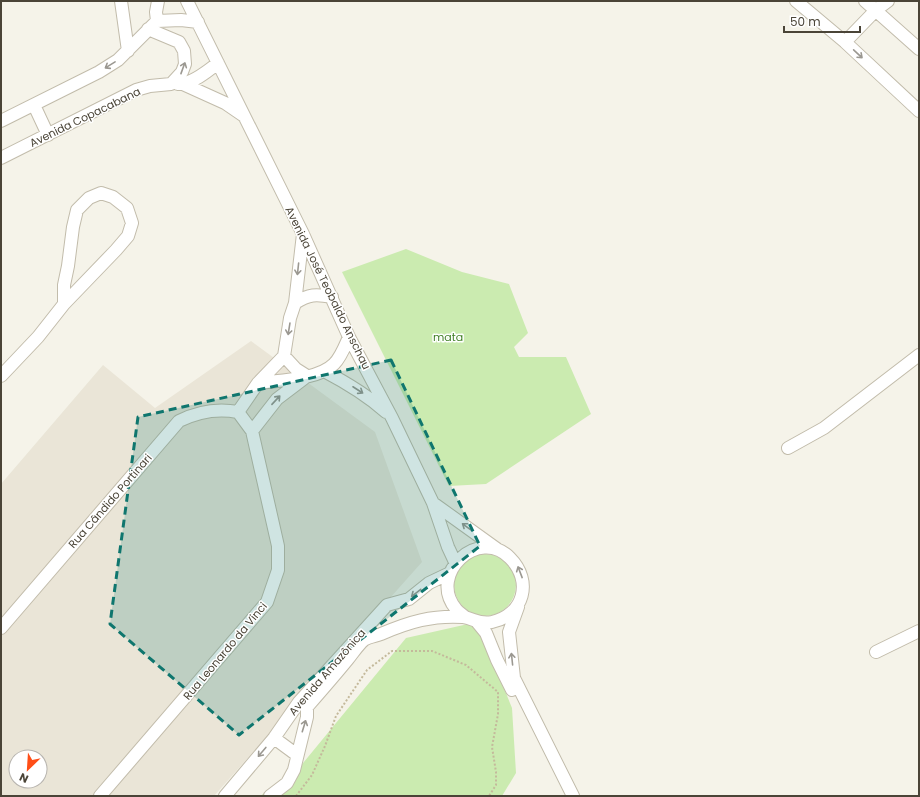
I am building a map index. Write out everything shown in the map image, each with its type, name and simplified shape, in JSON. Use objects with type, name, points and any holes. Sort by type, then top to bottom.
[{"type":"street","points":[[121,1],[128,51]]},
{"type":"street","points":[[1,120],[99,72],[118,60],[145,34],[152,25],[158,1]]},
{"type":"street","name":"Avenida José Teobaldo Anschau","points":[[187,1],[303,234],[349,337],[392,418],[433,503],[498,550]]},
{"type":"street","points":[[796,1],[845,42],[919,111]]},
{"type":"street","points":[[865,1],[919,49]]},
{"type":"street","points":[[845,42],[876,10],[888,1]]},
{"type":"street","points":[[152,25],[181,20],[198,22]]},
{"type":"street","points":[[152,25],[179,42],[184,51],[185,64],[177,84],[225,103],[245,116]]},
{"type":"street","name":"Avenida Copacabana","points":[[1,158],[136,90],[150,86],[177,84],[206,73],[218,64]]},
{"type":"street","points":[[34,105],[48,135]]},
{"type":"street","points":[[1,376],[38,337],[64,304],[128,236],[132,223],[128,208],[113,197],[101,193],[89,198],[76,210],[64,285],[64,304]]},
{"type":"street","points":[[238,412],[258,383],[284,356],[290,318],[295,303],[303,234]]},
{"type":"street","points":[[295,303],[306,296],[319,294],[332,297]]},
{"type":"street","points":[[258,383],[307,376],[324,371],[334,364],[349,337]]},
{"type":"street","points":[[788,448],[824,428],[919,355]]},
{"type":"street","points":[[284,356],[296,369],[307,376]]},
{"type":"street","points":[[324,371],[372,399],[392,418]]},
{"type":"street","points":[[252,431],[277,398],[307,376]]},
{"type":"street","name":"Rua Cândido Portinari","points":[[1,628],[179,421],[191,415],[224,409],[238,412]]},
{"type":"street","name":"Rua Leonardo da Vinci","points":[[100,796],[267,602],[278,570],[278,546],[252,431],[238,412]]},
{"type":"street","points":[[433,503],[448,547],[452,568],[448,584],[449,596],[455,608],[465,617],[477,622],[490,623],[502,619],[513,612],[520,601]]},
{"type":"street","points":[[452,568],[464,554],[475,549],[486,548],[498,550],[509,556],[517,564],[522,575],[523,588],[509,632],[514,678],[573,796]]},
{"type":"street","name":"Avenida Amazônica","points":[[225,796],[387,605],[409,599],[429,583],[452,568]]},
{"type":"street","name":"Avenida Amazônica","points":[[303,704],[364,640],[401,625],[430,618],[465,617]]},
{"type":"street","points":[[477,622],[486,633],[497,660],[566,796]]},
{"type":"street","points":[[876,652],[919,631]]},
{"type":"street","name":"Avenida Amazônica","points":[[270,796],[287,783],[294,770],[307,717],[303,704]]},
{"type":"street","points":[[274,738],[297,755]]},
{"type":"path","points":[[296,796],[312,775],[336,716],[367,670],[392,651],[432,651],[466,665],[498,692],[498,714],[492,747],[496,772],[496,785],[490,796]]},
{"type":"highlighted area","points":[[391,360],[480,546],[239,735],[110,624],[138,417]]},
{"type":"shaded area","points":[[251,341],[375,432],[422,562],[214,796],[1,796],[1,484],[103,365],[155,408]]},
{"type":"green space","name":"mata","points":[[406,249],[462,272],[509,284],[528,333],[514,347],[519,357],[566,357],[591,414],[486,484],[449,486],[342,272]]},
{"type":"green space","points":[[485,554],[502,559],[507,563],[511,568],[516,585],[511,602],[507,607],[502,611],[485,616],[468,611],[463,607],[459,602],[454,585],[459,568],[463,563],[468,559]]},
{"type":"green space","points":[[477,622],[512,708],[516,773],[502,796],[260,796],[294,774],[406,638]]}]
